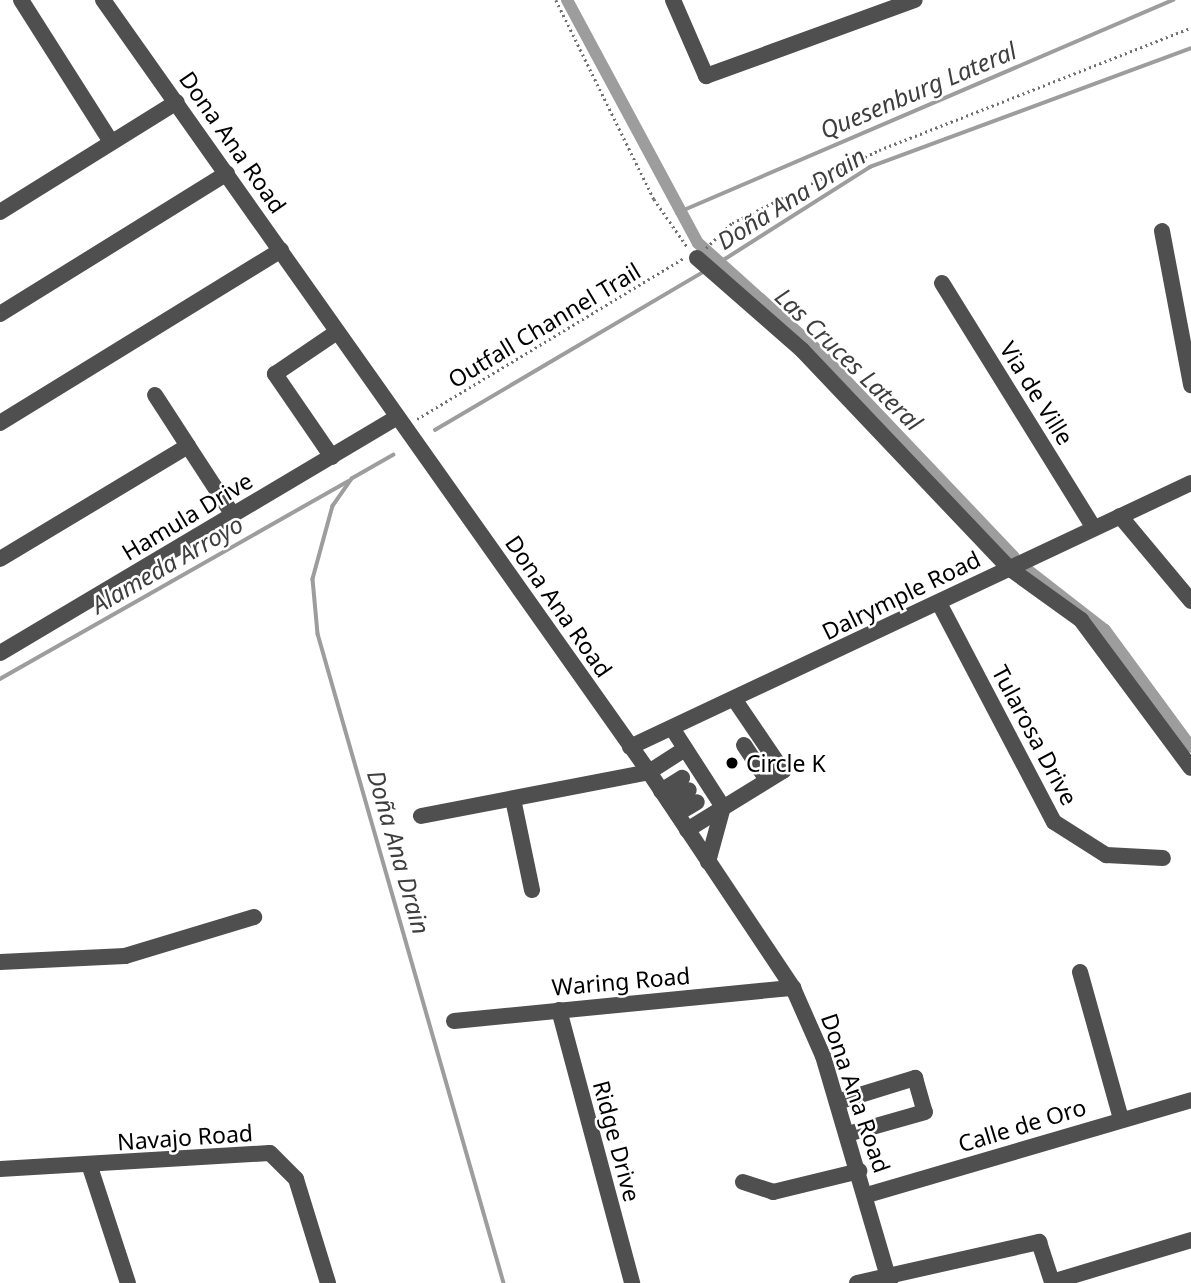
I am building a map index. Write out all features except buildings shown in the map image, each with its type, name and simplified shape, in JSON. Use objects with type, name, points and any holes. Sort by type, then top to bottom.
[{"type":"street","points":[[21,0],[111,142]]},
{"type":"street","name":"Dona Ana Road","points":[[103,0],[649,772],[793,988],[848,1134],[889,1279]]},
{"type":"street","points":[[673,0],[706,76],[915,0]]},
{"type":"street","points":[[1,208],[177,102]]},
{"type":"street","points":[[0,314],[227,173]]},
{"type":"street","points":[[1163,231],[1191,385]]},
{"type":"street","points":[[0,423],[281,250]]},
{"type":"street","points":[[699,253],[719,282],[802,350],[1009,568],[1081,620],[1191,768]]},
{"type":"street","name":"Via de Ville","points":[[942,283],[1093,527]]},
{"type":"street","points":[[332,457],[275,374],[337,332]]},
{"type":"street","points":[[155,396],[233,515]]},
{"type":"street","name":"Hamula Drive","points":[[0,653],[332,457],[401,422]]},
{"type":"street","points":[[0,559],[188,446]]},
{"type":"street","name":"Dalrymple Road","points":[[630,747],[1191,483]]},
{"type":"street","points":[[1121,516],[1191,601]]},
{"type":"street","name":"Tularosa Drive","points":[[939,603],[1054,822],[1106,855],[1163,858]]},
{"type":"street","points":[[687,830],[783,771],[734,699]]},
{"type":"street","points":[[672,728],[685,749],[698,785],[723,807]]},
{"type":"street","points":[[744,745],[768,780]]},
{"type":"street","points":[[421,816],[649,772],[685,749]]},
{"type":"street","points":[[669,803],[698,785]]},
{"type":"street","points":[[669,803],[698,785]]},
{"type":"street","points":[[513,799],[532,890]]},
{"type":"street","points":[[708,862],[723,807]]},
{"type":"street","points":[[0,961],[125,956],[254,917]]},
{"type":"street","points":[[1080,972],[1121,1119]]},
{"type":"street","name":"Waring Road","points":[[454,1021],[793,988]]},
{"type":"street","name":"Ridge Drive","points":[[559,1010],[632,1283]]},
{"type":"street","points":[[837,1101],[915,1078],[925,1112],[848,1134]]},
{"type":"street","name":"Calle de Oro","points":[[867,1195],[1191,1100]]},
{"type":"street","name":"Navajo Road","points":[[0,1169],[90,1167],[270,1153],[296,1179],[328,1283]]},
{"type":"street","points":[[90,1167],[128,1283]]},
{"type":"street","points":[[743,1182],[773,1192],[859,1171]]},
{"type":"street","points":[[857,1283],[889,1279],[1039,1242],[1052,1282],[1191,1240]]},
{"type":"path","points":[[556,0],[654,199],[699,253]]},
{"type":"path","name":"Outfall Channel Trail","points":[[401,422],[699,253],[733,223],[878,150],[1191,28]]},
{"type":"waterway","name":"Las Cruces Lateral","points":[[567,0],[698,243],[816,349],[1014,557]]},
{"type":"waterway","name":"Quesenburg Lateral","points":[[677,213],[1173,0]]},
{"type":"waterway","name":"Doña Ana Drain","points":[[714,266],[870,167],[1191,48]]},
{"type":"waterway","name":"Doña Ana Drain","points":[[435,430],[705,271]]},
{"type":"waterway","name":"Doña Ana Drain","points":[[394,455],[352,479],[333,506],[313,579],[318,634],[504,1283]]},
{"type":"waterway","name":"Alameda Arroyo","points":[[0,679],[348,481]]},
{"type":"waterway","name":"Las Cruces Lateral","points":[[1025,568],[1105,630],[1191,747]]},
{"type":"place","name":"Circle K","points":[[732,763]]}]
